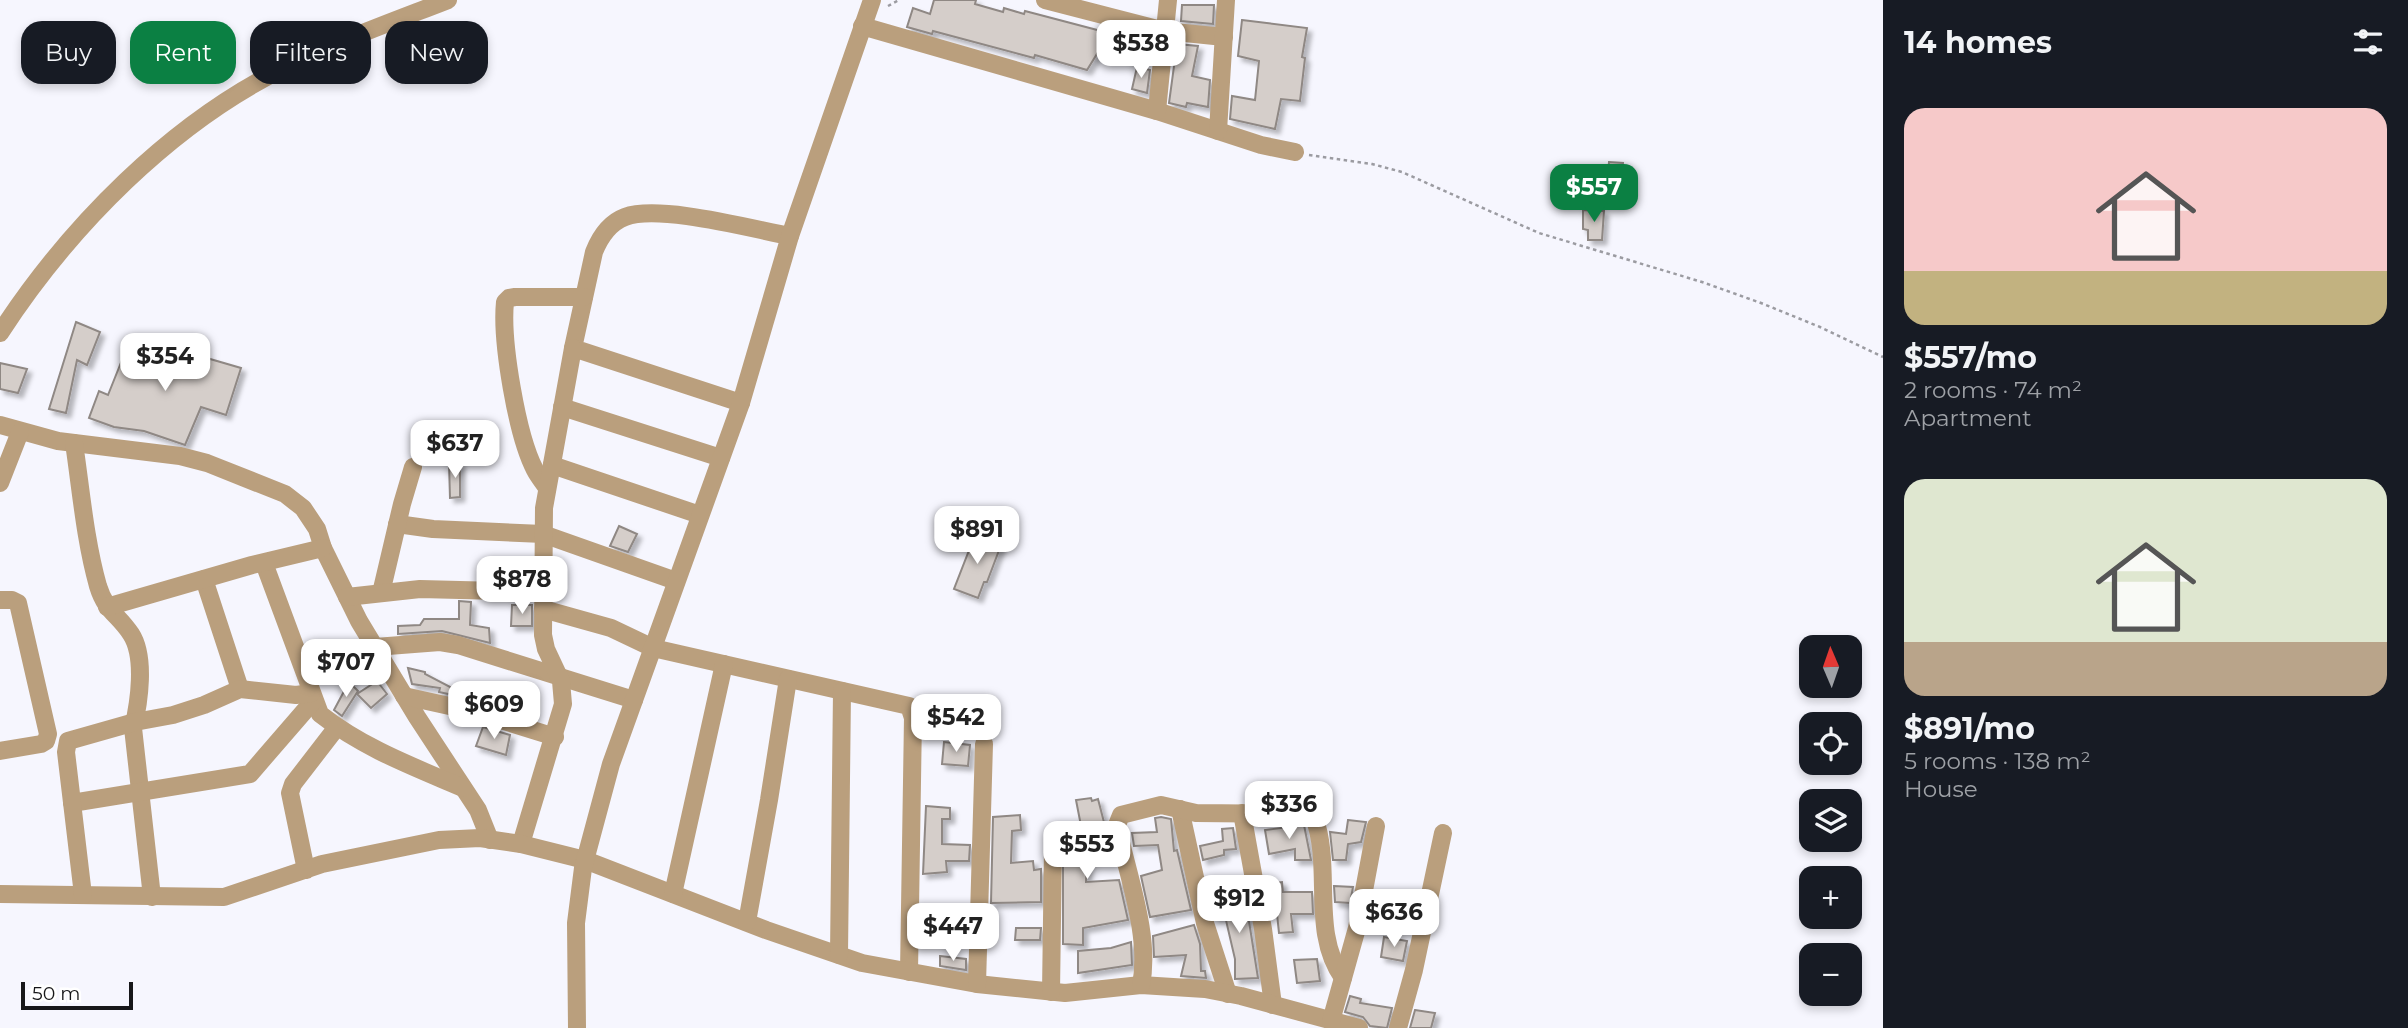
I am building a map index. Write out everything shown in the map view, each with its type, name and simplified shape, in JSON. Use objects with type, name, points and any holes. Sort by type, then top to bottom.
[{"type":"street","points":[[0,333],[25,294],[95,212],[158,153],[209,111],[284,68],[352,37],[449,0]]},
{"type":"street","points":[[577,1028],[576,923],[585,860],[611,764],[741,403],[790,236],[872,0]]},
{"type":"street","points":[[1045,0],[1165,31],[1224,37]]},
{"type":"street","points":[[1157,111],[1168,0]]},
{"type":"street","points":[[1218,131],[1226,0]]},
{"type":"street","points":[[862,26],[1157,111],[1261,145],[1295,152]]},
{"type":"street","points":[[521,844],[563,704],[559,678],[543,635],[543,534],[547,488],[573,348],[598,243],[611,226],[635,214],[691,218],[790,236]]},
{"type":"street","points":[[547,488],[534,469],[520,429],[505,346],[505,302],[515,297],[584,297]]},
{"type":"street","points":[[573,348],[741,403]]},
{"type":"street","points":[[562,407],[721,458]]},
{"type":"street","points":[[0,425],[74,443],[180,456],[207,463],[285,494],[310,516],[347,597],[404,696],[478,810],[490,839]]},
{"type":"street","points":[[0,483],[20,432]]},
{"type":"street","points":[[74,443],[97,582],[107,607],[131,634],[137,650],[140,687],[133,728],[152,897]]},
{"type":"street","points":[[552,465],[700,515]]},
{"type":"street","points":[[381,593],[413,467]]},
{"type":"street","points":[[397,524],[433,529],[543,534],[676,581]]},
{"type":"street","points":[[107,607],[323,548]]},
{"type":"street","points":[[264,563],[320,714],[374,749],[463,788]]},
{"type":"street","points":[[204,579],[240,689]]},
{"type":"street","points":[[347,597],[420,589],[543,601],[653,648],[909,706],[913,712],[909,972]]},
{"type":"street","points":[[0,600],[18,603],[47,734],[46,741],[41,744],[0,751]]},
{"type":"street","points":[[375,647],[440,642],[458,645],[634,701]]},
{"type":"street","points":[[673,894],[724,664]]},
{"type":"street","points":[[747,922],[788,679]]},
{"type":"street","points":[[83,895],[66,751],[68,741],[135,722],[173,715],[240,689],[313,696]]},
{"type":"street","points":[[839,955],[842,691]]},
{"type":"street","points":[[72,803],[250,774],[313,696]]},
{"type":"street","points":[[404,696],[472,711],[555,737]]},
{"type":"street","points":[[306,870],[290,793],[293,785],[337,727]]},
{"type":"street","points":[[977,984],[984,744]]},
{"type":"street","points":[[1140,985],[1143,972],[1140,929],[1116,825],[1121,815],[1154,806],[1171,806],[1196,813],[1310,814],[1314,817],[1319,841],[1330,954],[1343,978]]},
{"type":"street","points":[[1180,809],[1205,923],[1228,993]]},
{"type":"street","points":[[1242,813],[1263,929],[1273,1005]]},
{"type":"street","points":[[1331,1021],[1357,928],[1376,826]]},
{"type":"street","points":[[1398,1028],[1414,970],[1443,833]]},
{"type":"street","points":[[0,894],[224,897],[322,864],[439,840],[490,839],[585,860],[862,963],[977,984],[1051,992],[1140,985],[1205,989],[1359,1028]]},
{"type":"street","points":[[1051,992],[1053,847]]},
{"type":"path","points":[[1295,152],[1371,164],[1402,172],[1539,233],[1702,282],[1761,303],[1820,327],[1883,358]]},
{"type":"building","points":[[934,0],[976,0],[975,4],[1003,12],[1004,8],[1024,14],[1025,11],[1139,41],[1133,59],[1100,49],[1087,70],[1035,55],[1034,58],[933,31],[932,34],[907,27],[913,8],[930,14]]},
{"type":"building","points":[[1182,5],[1214,5],[1213,24],[1181,21]]},
{"type":"building","points":[[1242,20],[1307,28],[1302,57],[1305,58],[1300,101],[1281,99],[1275,129],[1230,119],[1232,96],[1255,100],[1259,61],[1238,56]]},
{"type":"building","points":[[1177,44],[1198,46],[1192,76],[1210,80],[1208,107],[1187,103],[1186,107],[1169,103]]},
{"type":"building","points":[[1137,67],[1150,70],[1147,93],[1132,89]]},
{"type":"building","points":[[1609,162],[1623,163],[1621,186],[1607,185]]},
{"type":"building","points":[[1583,210],[1604,211],[1602,240],[1588,240],[1588,230],[1583,229]]},
{"type":"building","points":[[76,322],[100,332],[87,365],[77,360],[66,413],[49,409]]},
{"type":"building","points":[[130,340],[190,362],[193,354],[241,368],[226,415],[201,407],[185,445],[144,431],[114,427],[89,418],[99,391],[108,395]]},
{"type":"building","points":[[0,363],[27,369],[18,393],[0,389]]},
{"type":"building","points":[[449,463],[460,463],[460,497],[450,498]]},
{"type":"building","points":[[619,526],[637,534],[628,552],[610,546]]},
{"type":"building","points":[[975,535],[1001,545],[978,598],[954,589]]},
{"type":"building","points":[[459,601],[471,602],[470,625],[489,628],[490,643],[442,631],[398,634],[398,626],[420,625],[424,619],[459,619]]},
{"type":"building","points":[[512,605],[532,605],[532,626],[511,626]]},
{"type":"building","points":[[408,668],[425,672],[475,700],[439,692],[440,688],[412,684]]},
{"type":"building","points":[[377,681],[387,694],[371,708],[357,694]]},
{"type":"building","points":[[349,682],[358,691],[342,716],[334,710]]},
{"type":"building","points":[[483,727],[510,735],[506,755],[476,746]]},
{"type":"building","points":[[944,742],[970,745],[968,766],[942,764]]},
{"type":"building","points":[[1091,798],[1092,801],[1098,799],[1106,830],[1095,833],[1099,854],[1087,856],[1086,882],[1119,880],[1128,920],[1083,928],[1083,945],[1063,944],[1063,837],[1083,836],[1076,800]]},
{"type":"building","points":[[926,806],[950,808],[950,819],[942,819],[942,844],[970,845],[969,861],[946,861],[947,872],[923,874]]},
{"type":"building","points":[[1020,815],[1021,830],[1012,831],[1011,863],[1033,861],[1034,870],[1041,869],[1041,902],[991,903],[993,817]]},
{"type":"building","points":[[1155,818],[1171,819],[1174,851],[1177,850],[1191,910],[1150,917],[1141,876],[1162,870],[1158,845],[1134,846],[1132,833],[1157,832]]},
{"type":"building","points":[[1348,820],[1366,822],[1361,842],[1348,844],[1346,860],[1333,860],[1330,832],[1346,834]]},
{"type":"building","points":[[1304,825],[1311,860],[1295,860],[1295,849],[1269,854],[1265,830]]},
{"type":"building","points":[[1233,828],[1236,849],[1224,850],[1224,855],[1203,860],[1200,846],[1223,841],[1222,829]]},
{"type":"building","points":[[1282,882],[1283,892],[1312,892],[1313,914],[1291,914],[1293,932],[1279,933],[1275,895],[1269,896],[1266,884]]},
{"type":"building","points":[[1334,886],[1353,887],[1350,903],[1335,902]]},
{"type":"building","points":[[1245,896],[1258,978],[1235,979],[1235,959],[1225,916],[1215,917],[1212,903]]},
{"type":"building","points":[[921,912],[968,912],[967,936],[921,935]]},
{"type":"building","points":[[1194,925],[1200,944],[1201,971],[1205,971],[1206,978],[1181,976],[1186,955],[1154,957],[1153,936]]},
{"type":"building","points":[[1016,928],[1041,928],[1040,940],[1015,940]]},
{"type":"building","points":[[1384,937],[1407,941],[1403,961],[1381,957]]},
{"type":"building","points":[[1131,942],[1132,965],[1078,973],[1078,951],[1111,948]]},
{"type":"building","points":[[940,956],[966,959],[966,970],[940,966]]},
{"type":"building","points":[[1317,959],[1320,981],[1297,983],[1294,960]]},
{"type":"building","points":[[1350,996],[1361,999],[1360,1003],[1392,1008],[1387,1028],[1370,1026],[1363,1017],[1345,1012]]},
{"type":"building","points":[[1415,1010],[1435,1013],[1431,1028],[1410,1028]]}]
